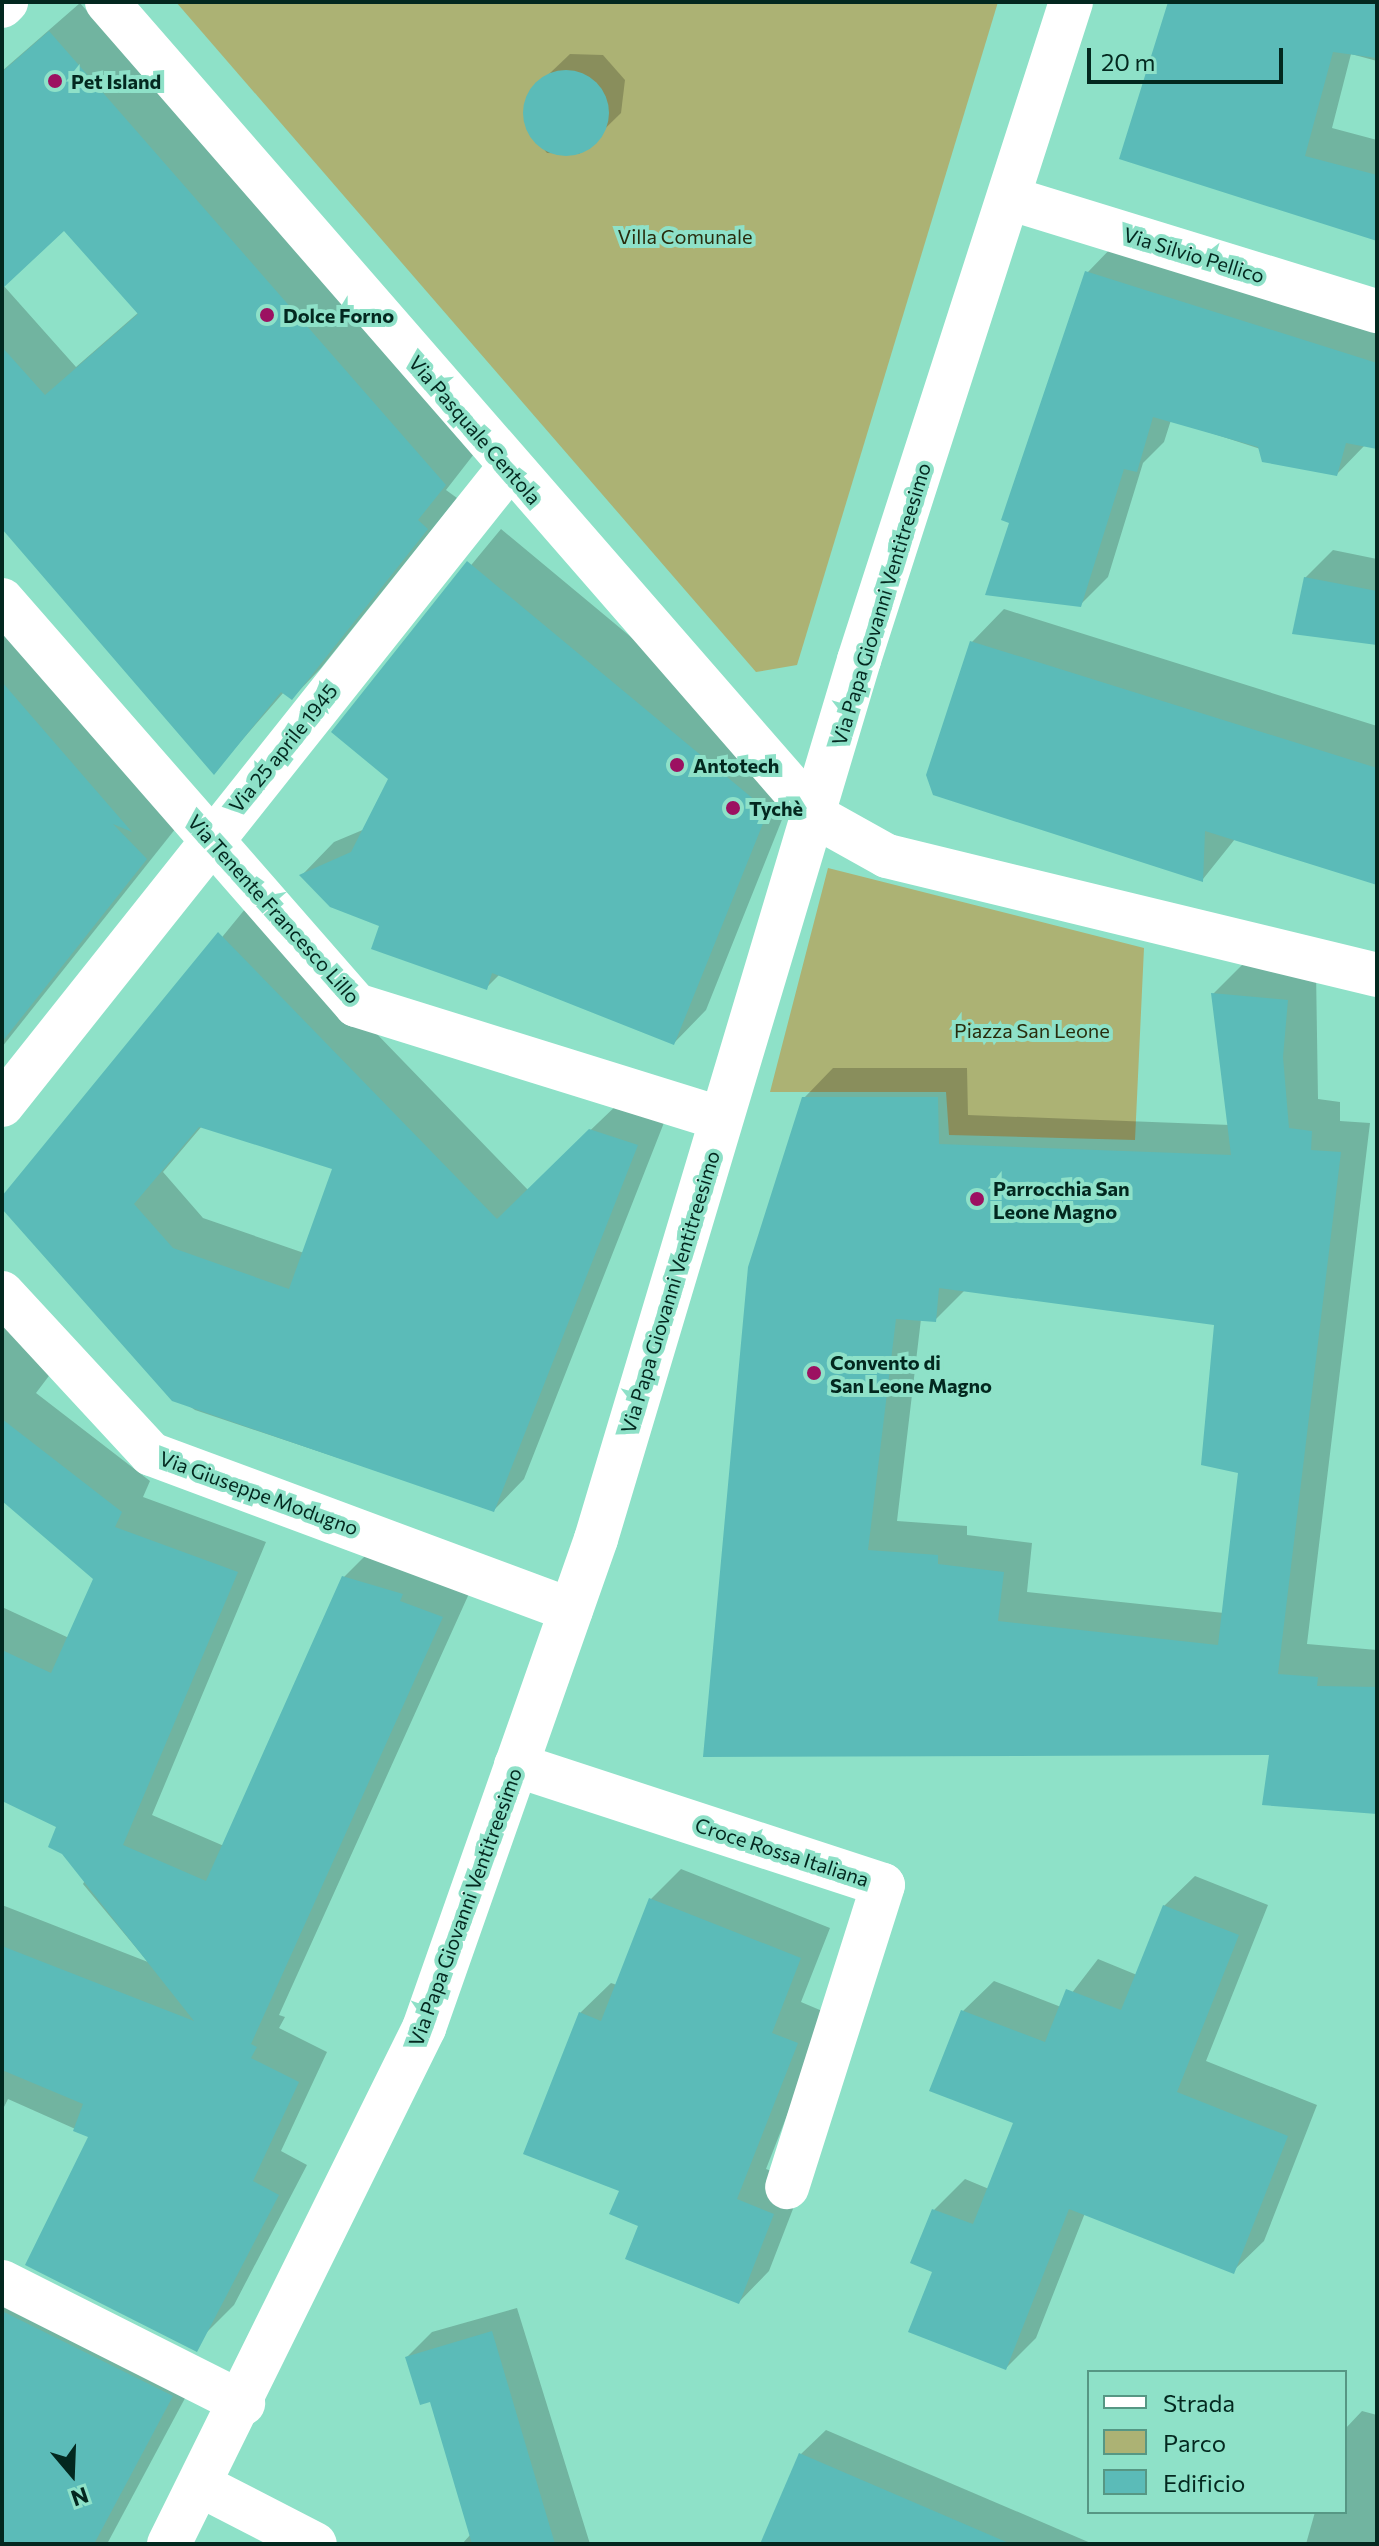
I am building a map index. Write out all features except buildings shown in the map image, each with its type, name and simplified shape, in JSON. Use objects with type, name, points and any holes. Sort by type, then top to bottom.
[{"type":"street","name":"Via Pasquale Centola","points":[[107,2],[508,469],[817,817]]},
{"type":"street","name":"Via Papa Giovanni Ventitreesimo","points":[[169,2544],[243,2403],[424,2028],[571,1610],[817,817],[859,660],[1012,199],[1071,2]]},
{"type":"street","name":"Via Silvio Pellico","points":[[1012,199],[1377,311]]},
{"type":"street","name":"Via 25 aprile 1945","points":[[2,1105],[209,840],[508,469]]},
{"type":"street","name":"Via Tenente Francesco Lillo","points":[[2,600],[356,1005],[721,1119]]},
{"type":"street","points":[[817,817],[887,856],[1377,975]]},
{"type":"street","name":"Via Giuseppe Modugno","points":[[2,1293],[151,1454],[571,1610]]},
{"type":"street","name":"Croce Rossa Italiana","points":[[516,1765],[883,1885],[787,2187]]},
{"type":"street","points":[[2,2282],[243,2403]]},
{"type":"street","points":[[200,2485],[315,2544]]},
{"type":"green space","name":"Villa Comunale","points":[[176,2],[998,2],[797,665],[756,672]]},
{"type":"green space","name":"Piazza San Leone","points":[[828,868],[1144,948],[1135,1140],[949,1135],[946,1092],[770,1092]]},
{"type":"place","name":"Pet Island","points":[[55,81]]},
{"type":"place","name":"Dolce Forno","points":[[267,315]]},
{"type":"place","name":"Antotech","points":[[677,765]]},
{"type":"place","name":"Tychè","points":[[733,808]]},
{"type":"place","name":"Parrocchia San Leone Magno","points":[[977,1199]]},
{"type":"place","name":"Convento di San Leone Magno","points":[[814,1373]]}]
